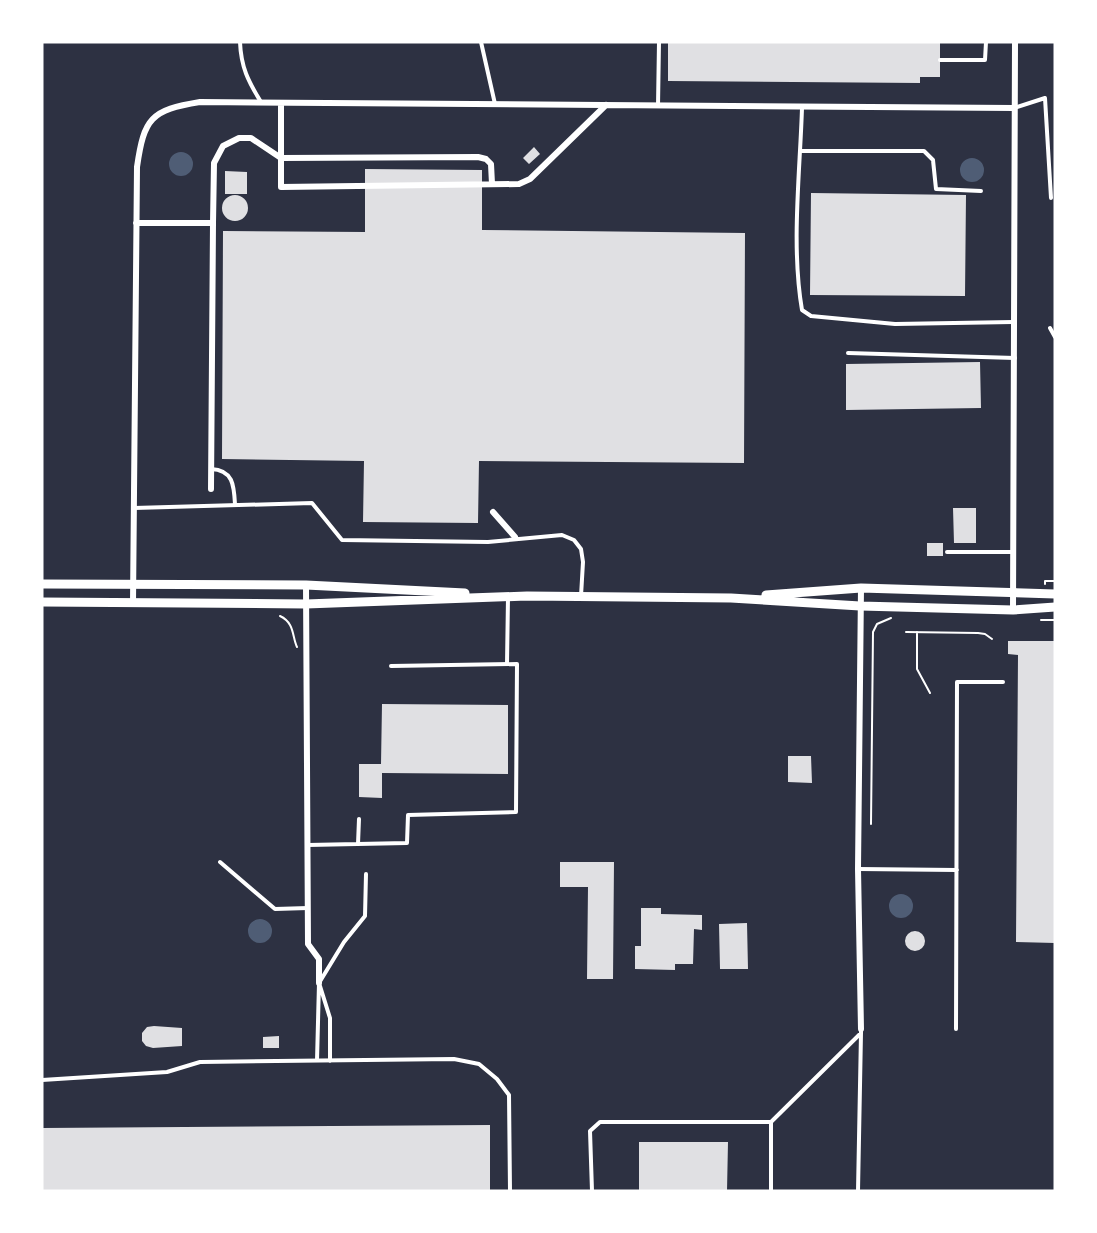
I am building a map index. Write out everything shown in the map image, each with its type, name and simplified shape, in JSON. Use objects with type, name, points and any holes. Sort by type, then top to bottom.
[{"type":"street","points":[[1013,610],[1015,42]]},
{"type":"street","points":[[133,603],[137,167],[141,138],[153,116],[175,106],[200,102],[1014,108]]},
{"type":"street","points":[[281,103],[282,187],[519,184],[531,179],[606,105]]},
{"type":"street","points":[[211,489],[214,163],[223,146],[239,138],[251,138],[281,158],[478,157],[491,164],[492,184]]},
{"type":"street","points":[[136,223],[213,223]]},
{"type":"street","points":[[493,512],[515,537]]},
{"type":"street","points":[[42,584],[306,585],[527,596],[731,598],[860,606],[1013,610],[1055,607]]},
{"type":"street","points":[[306,585],[308,945],[319,959],[319,983]]},
{"type":"street","points":[[731,598],[861,588],[1055,594]]},
{"type":"street","points":[[861,588],[858,869],[861,1031]]},
{"type":"street","points":[[42,602],[306,604],[527,596]]},
{"type":"lane","points":[[240,42],[244,72],[262,103]]},
{"type":"lane","points":[[481,42],[495,105]]},
{"type":"lane","points":[[658,107],[659,42]]},
{"type":"lane","points":[[940,60],[985,60],[986,42]]},
{"type":"lane","points":[[1014,108],[1044,98],[1051,198]]},
{"type":"lane","points":[[802,108],[799,292],[802,310],[811,316],[895,324],[1015,322]]},
{"type":"lane","points":[[800,151],[924,151],[933,160],[936,189],[981,191]]},
{"type":"lane","points":[[1050,328],[1055,338]]},
{"type":"lane","points":[[848,353],[1015,358]]},
{"type":"lane","points":[[212,469],[221,470],[230,476],[234,485],[235,504]]},
{"type":"lane","points":[[134,508],[312,503],[342,540],[488,542],[552,534],[574,540],[581,549],[583,562],[581,597]]},
{"type":"lane","points":[[947,552],[1013,552]]},
{"type":"lane","points":[[507,664],[508,597]]},
{"type":"lane","points":[[307,845],[407,843],[408,815],[516,812],[517,664],[391,666]]},
{"type":"lane","points":[[956,1029],[957,682],[1003,682]]},
{"type":"lane","points":[[358,844],[359,819]]},
{"type":"lane","points":[[220,862],[275,909],[308,908]]},
{"type":"lane","points":[[858,869],[957,870]]},
{"type":"lane","points":[[317,1061],[319,983],[365,916],[366,874]]},
{"type":"lane","points":[[319,983],[330,1018],[330,1061]]},
{"type":"lane","points":[[771,1191],[771,1122],[861,1031]]},
{"type":"lane","points":[[858,1191],[861,1031]]},
{"type":"lane","points":[[42,1080],[167,1072],[200,1062],[454,1059],[479,1064],[497,1079],[509,1095],[510,1191]]},
{"type":"lane","points":[[592,1191],[590,1131],[600,1122],[771,1122]]},
{"type":"path","points":[[1045,581],[1055,581]]},
{"type":"path","points":[[279,615],[287,619],[293,628],[296,647],[306,647]]},
{"type":"path","points":[[871,824],[873,632],[877,624],[892,618]]},
{"type":"path","points":[[906,632],[978,633],[985,634],[992,639]]},
{"type":"path","points":[[917,632],[917,669],[930,693]]},
{"type":"water","points":[[181,152],[186,153],[192,159],[192,169],[186,175],[181,176],[176,175],[170,169],[169,164],[170,159],[176,153]]},
{"type":"water","points":[[972,158],[977,159],[983,165],[983,175],[977,181],[972,182],[967,181],[961,175],[960,170],[961,165],[967,159]]},
{"type":"water","points":[[901,894],[906,895],[912,901],[912,911],[906,917],[901,918],[896,917],[890,911],[889,906],[890,901],[896,895]]},
{"type":"water","points":[[260,919],[265,920],[271,926],[271,936],[265,942],[260,943],[255,942],[249,936],[248,931],[249,926],[255,920]]},
{"type":"building","points":[[668,42],[940,42],[940,77],[920,77],[920,83],[668,81]]},
{"type":"building","points":[[534,147],[540,154],[529,164],[523,158]]},
{"type":"building","points":[[365,169],[482,170],[482,230],[745,233],[744,463],[479,461],[478,523],[363,522],[364,461],[222,459],[223,231],[365,232]]},
{"type":"building","points":[[225,171],[247,172],[247,194],[225,194]]},
{"type":"building","points":[[811,193],[966,195],[965,296],[810,295]]},
{"type":"building","points":[[235,195],[244,199],[248,208],[244,217],[235,221],[226,217],[222,208],[226,199]]},
{"type":"building","points":[[980,362],[981,408],[846,410],[846,364]]},
{"type":"building","points":[[953,508],[976,508],[976,543],[954,543]]},
{"type":"building","points":[[927,543],[943,543],[943,556],[927,556]]},
{"type":"building","points":[[1008,641],[1055,641],[1055,943],[1016,942],[1018,655],[1008,654]]},
{"type":"building","points":[[382,704],[508,705],[508,774],[382,773],[382,798],[359,797],[359,764],[381,764]]},
{"type":"building","points":[[788,756],[811,756],[812,783],[788,782]]},
{"type":"building","points":[[560,862],[614,862],[613,979],[587,979],[588,887],[560,887]]},
{"type":"building","points":[[641,908],[661,908],[661,914],[702,915],[702,930],[694,929],[693,964],[675,964],[675,970],[635,969],[635,946],[641,946]]},
{"type":"building","points":[[747,923],[748,969],[720,969],[719,924]]},
{"type":"building","points":[[911,931],[919,931],[925,937],[925,945],[919,951],[911,951],[905,945],[905,937]]},
{"type":"building","points":[[147,1027],[182,1028],[182,1046],[153,1048],[146,1046],[142,1041],[142,1033]]},
{"type":"building","points":[[279,1036],[279,1048],[263,1048],[263,1037]]},
{"type":"building","points":[[490,1125],[490,1191],[42,1191],[42,1128]]},
{"type":"building","points":[[639,1142],[728,1142],[727,1191],[639,1191]]}]
